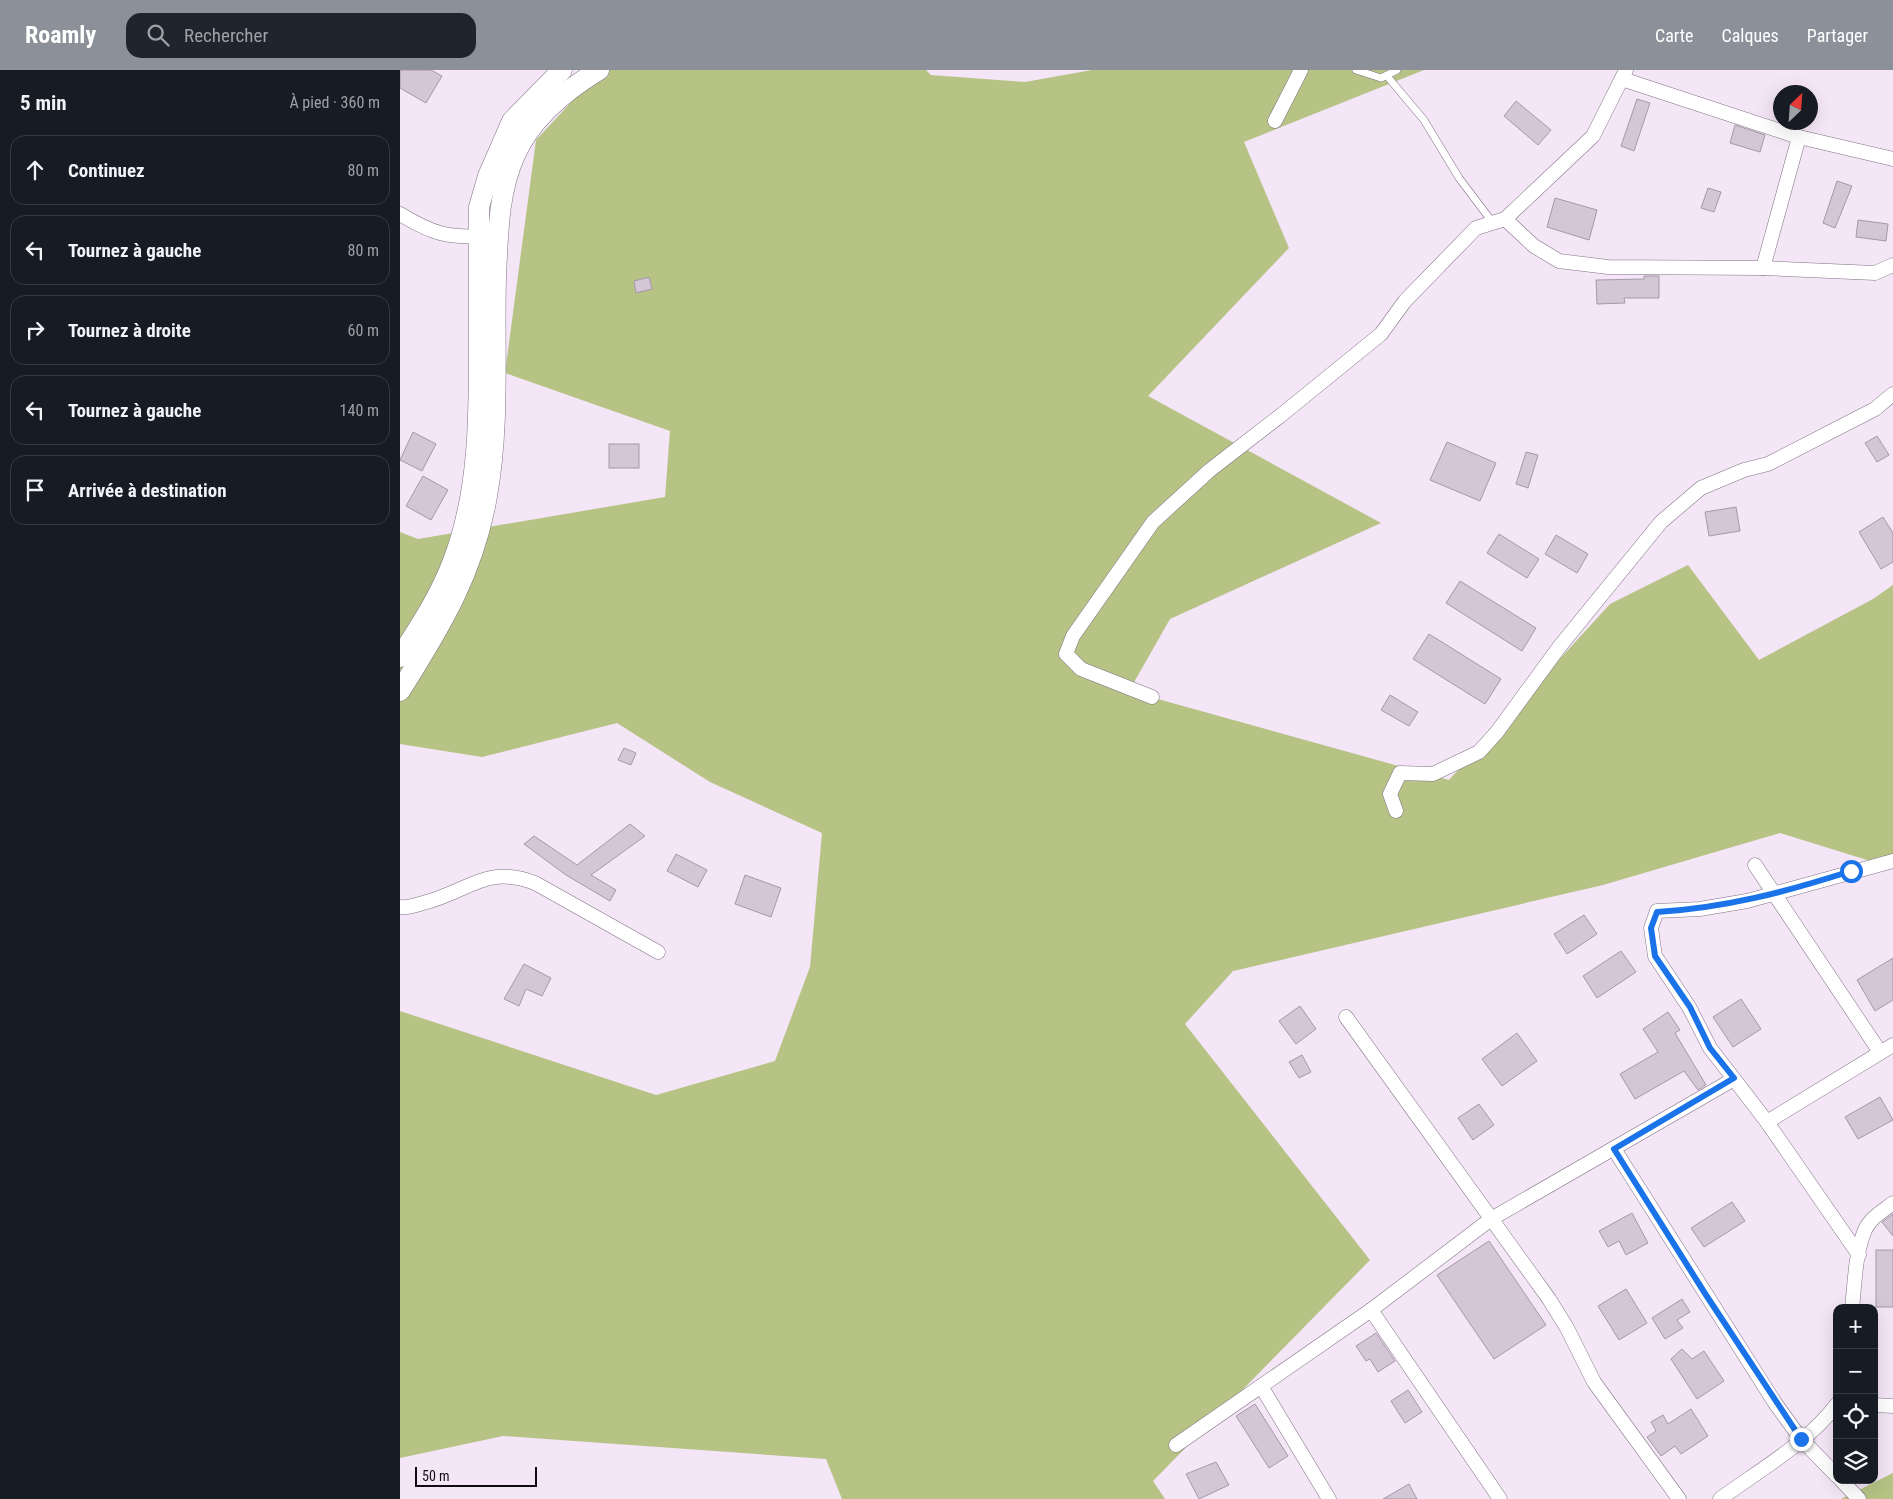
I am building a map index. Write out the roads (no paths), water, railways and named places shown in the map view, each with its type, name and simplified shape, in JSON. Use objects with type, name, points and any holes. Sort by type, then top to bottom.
[{"type":"street","points":[[400,690],[441,626],[461,583],[483,516],[493,443],[488,236],[479,207],[488,176],[512,121],[562,70]]},
{"type":"street","points":[[400,657],[432,608],[453,561],[464,524],[474,477],[488,236],[506,179],[515,154],[547,110],[567,91],[599,70]]},
{"type":"street","points":[[1276,121],[1302,70]]},
{"type":"street","points":[[1152,697],[1081,669],[1066,654],[1073,636],[1109,581],[1153,522],[1210,470],[1381,334],[1405,301],[1476,228],[1499,221],[1593,136],[1624,75],[1799,137],[1893,159]]},
{"type":"street","points":[[1763,268],[1799,137]]},
{"type":"street","points":[[400,214],[426,230],[446,236],[488,236]]},
{"type":"street","points":[[1499,221],[1558,261],[1608,267],[1763,268],[1875,273],[1893,265]]},
{"type":"street","points":[[1396,811],[1390,794],[1400,772],[1433,774],[1479,752],[1498,732],[1560,646],[1661,522],[1701,488],[1744,470],[1775,461],[1875,409],[1893,394]]},
{"type":"street","points":[[1859,1255],[1767,1122],[1710,1048],[1690,1007],[1655,956],[1651,928],[1657,912],[1700,909],[1775,894],[1893,861]]},
{"type":"street","points":[[1755,865],[1880,1052]]},
{"type":"street","points":[[400,907],[436,900],[493,876],[517,876],[535,883],[658,952]]},
{"type":"street","points":[[1346,1016],[1567,1328],[1594,1382],[1679,1499]]},
{"type":"street","points":[[1767,1122],[1893,1045]]},
{"type":"street","points":[[1176,1445],[1371,1310],[1490,1219],[1734,1078]]},
{"type":"street","points":[[1614,1149],[1801,1439],[1833,1472]]},
{"type":"street","points":[[1853,1304],[1859,1255],[1865,1229],[1874,1217],[1893,1203]]},
{"type":"street","points":[[1371,1310],[1500,1499]]},
{"type":"street","points":[[1261,1386],[1329,1499]]},
{"type":"street","points":[[1878,1405],[1893,1406]]},
{"type":"street","points":[[1720,1499],[1801,1439],[1826,1419],[1833,1409]]},
{"type":"street","points":[[1845,1484],[1859,1499]]},
{"type":"lane","points":[[1356,70],[1381,78],[1397,70]]},
{"type":"lane","points":[[1387,76],[1424,120],[1459,178],[1499,221]]}]
